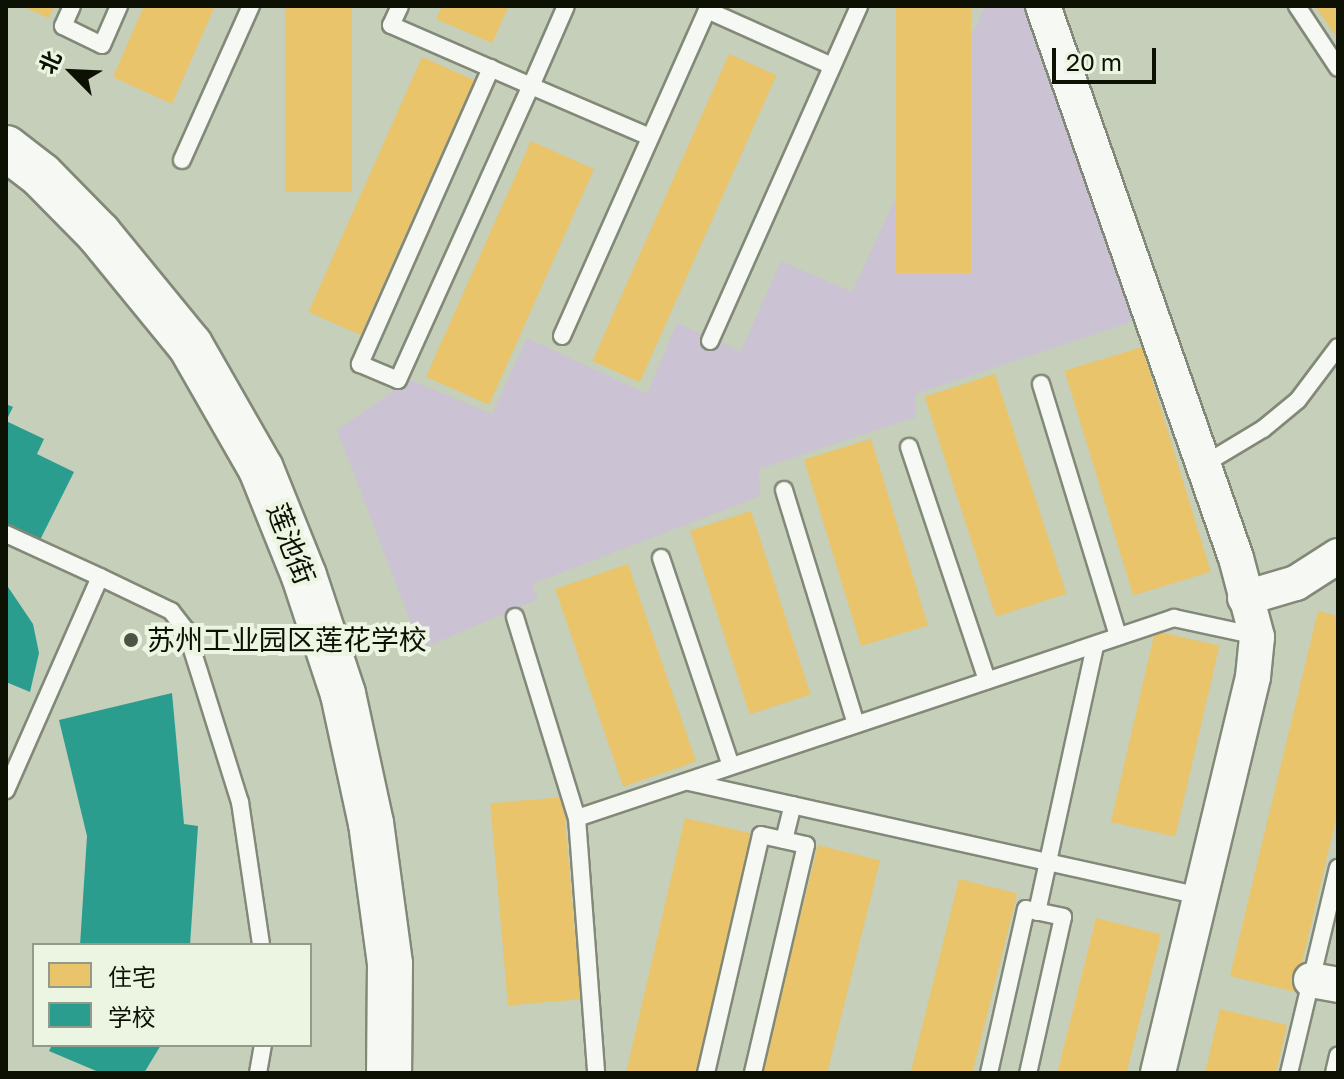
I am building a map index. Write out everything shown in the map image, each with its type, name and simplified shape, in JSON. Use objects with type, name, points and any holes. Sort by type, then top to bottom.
[{"type":"main road","name":"莲池街","points":[[6,148],[41,175],[99,234],[190,345],[261,469],[304,576],[343,694],[371,823],[390,964],[389,1073]]},
{"type":"street","points":[[1043,6],[1203,465],[1257,637],[1253,677],[1158,1073]]},
{"type":"street","points":[[1245,598],[1296,583],[1338,556]]},
{"type":"lane","points":[[72,6],[63,26],[102,45],[119,6]]},
{"type":"lane","points":[[182,160],[251,6]]},
{"type":"lane","points":[[400,6],[391,25],[650,137]]},
{"type":"lane","points":[[491,68],[360,364],[398,380],[566,6]]},
{"type":"lane","points":[[710,341],[859,6]]},
{"type":"lane","points":[[1297,6],[1338,68]]},
{"type":"lane","points":[[562,336],[708,8],[832,66]]},
{"type":"lane","points":[[1203,465],[1263,429],[1298,400],[1338,347]]},
{"type":"lane","points":[[1041,384],[1118,636]]},
{"type":"lane","points":[[909,447],[987,680]]},
{"type":"lane","points":[[784,490],[856,724]]},
{"type":"lane","points":[[6,534],[171,611],[186,630],[240,802],[261,943]]},
{"type":"lane","points":[[661,558],[731,766]]},
{"type":"lane","points":[[6,790],[100,577]]},
{"type":"lane","points":[[515,617],[577,818],[596,1073]]},
{"type":"lane","points":[[577,818],[1174,618],[1257,637]]},
{"type":"lane","points":[[1037,912],[1095,645]]},
{"type":"lane","points":[[687,782],[1200,896]]},
{"type":"lane","points":[[784,840],[793,805]]},
{"type":"lane","points":[[706,1073],[761,835],[806,845],[753,1073]]},
{"type":"lane","points":[[1289,1073],[1325,982],[1338,868]]},
{"type":"lane","points":[[989,1073],[1026,909],[1063,917],[1028,1073]]},
{"type":"lane","points":[[258,1073],[263,1047]]},
{"type":"lane","points":[[1334,1073],[1338,1055]]},
{"type":"shaded area","points":[[985,6],[1033,6],[1140,319],[915,394],[916,417],[759,469],[760,496],[532,584],[538,599],[421,649],[337,430],[410,380],[492,414],[527,338],[647,394],[677,323],[741,351],[781,261],[852,292]]},
{"type":"building: 住宅","points":[[21,6],[54,6],[49,18]]},
{"type":"building: 住宅","points":[[144,6],[215,6],[172,104],[113,77]]},
{"type":"building: 住宅","points":[[285,6],[352,6],[352,192],[285,192]]},
{"type":"building: 住宅","points":[[442,6],[509,6],[492,43],[436,19]]},
{"type":"building: 住宅","points":[[896,6],[971,6],[971,273],[896,273]]},
{"type":"building: 住宅","points":[[1315,6],[1338,6],[1338,40],[1325,20]]},
{"type":"building: 住宅","points":[[729,54],[777,75],[640,382],[592,361]]},
{"type":"building: 住宅","points":[[422,57],[474,80],[361,335],[309,312]]},
{"type":"building: 住宅","points":[[531,141],[594,169],[489,405],[426,377]]},
{"type":"building: 住宅","points":[[1142,347],[1211,572],[1133,595],[1065,371]]},
{"type":"building: 住宅","points":[[995,374],[1066,594],[996,617],[925,397]]},
{"type":"building: 住宅","points":[[871,439],[928,625],[861,646],[804,459]]},
{"type":"building: 住宅","points":[[751,511],[811,695],[750,714],[690,531]]},
{"type":"building: 住宅","points":[[628,564],[696,762],[623,787],[555,589]]},
{"type":"building: 住宅","points":[[1318,611],[1338,616],[1338,811],[1295,992],[1230,976]]},
{"type":"building: 住宅","points":[[1155,631],[1219,646],[1175,837],[1111,822]]},
{"type":"building: 住宅","points":[[563,797],[581,999],[508,1006],[490,803]]},
{"type":"building: 住宅","points":[[685,818],[754,834],[699,1073],[626,1073]]},
{"type":"building: 住宅","points":[[818,845],[880,860],[827,1073],[761,1072]]},
{"type":"building: 住宅","points":[[959,879],[1017,894],[972,1073],[911,1072]]},
{"type":"building: 住宅","points":[[1096,918],[1161,934],[1126,1073],[1058,1072]]},
{"type":"building: 住宅","points":[[1220,1009],[1287,1025],[1276,1073],[1205,1073]]},
{"type":"building: 学校","points":[[6,404],[13,407],[6,421]]},
{"type":"building: 学校","points":[[6,421],[44,439],[37,454],[74,472],[40,540],[6,525]]},
{"type":"building: 学校","points":[[6,584],[33,624],[39,653],[30,692],[6,682]]},
{"type":"building: 学校","points":[[172,693],[184,824],[198,826],[190,943],[80,943],[87,836],[59,720]]},
{"type":"building: 学校","points":[[51,1047],[160,1047],[144,1073],[101,1073],[49,1051]]},
{"type":"place","name":"苏州工业园区莲花学校","points":[[131,640]]}]
